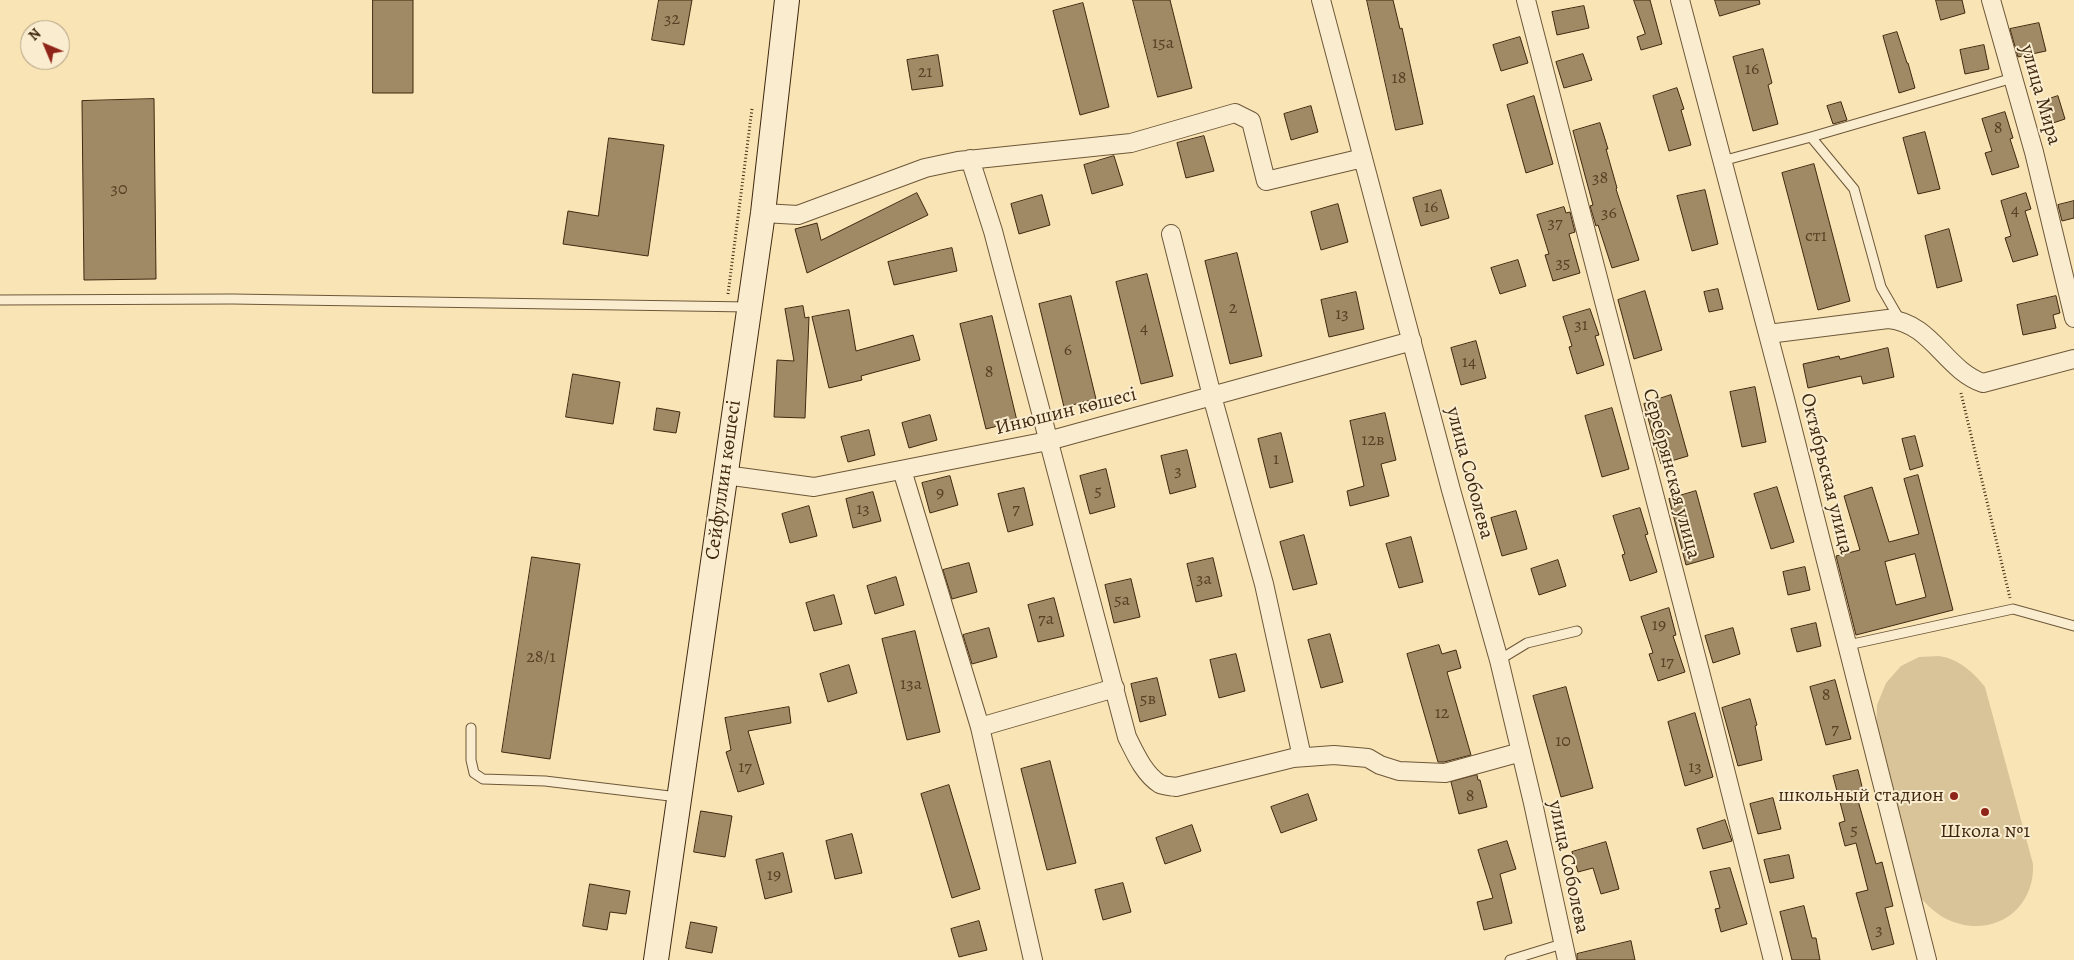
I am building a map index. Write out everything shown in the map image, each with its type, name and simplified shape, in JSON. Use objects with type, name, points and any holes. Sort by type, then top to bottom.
[{"type":"main road","name":"Сейфуллин көшесі","points":[[656,960],[725,475],[738,307],[763,213],[787,0]]},
{"type":"street","name":"улица Соболева","points":[[1321,0],[1451,490],[1499,660],[1564,952]]},
{"type":"street","name":"Серебрянская улица","points":[[1526,0],[1773,960]]},
{"type":"street","name":"Октябрьская улица","points":[[1680,0],[1768,334],[1928,960]]},
{"type":"street","name":"улица Мира","points":[[1991,0],[2034,152],[2074,318]]},
{"type":"street","points":[[763,213],[798,215],[925,168],[970,159],[1131,143],[1235,113],[1251,121],[1266,181],[1363,158]]},
{"type":"street","points":[[970,159],[993,231],[1128,737],[1139,760],[1160,785],[1176,786],[1302,757],[1334,755],[1368,758],[1380,765],[1400,771],[1445,773],[1521,752]]},
{"type":"street","points":[[1170,234],[1264,584],[1302,757]]},
{"type":"street","points":[[1768,334],[1888,319],[1900,320],[1920,330],[1971,378],[1984,383],[2074,358]]},
{"type":"street","name":"Инюшин көшесі","points":[[725,475],[814,487],[902,470],[1048,441],[1412,341]]},
{"type":"street","points":[[902,470],[980,727],[1034,960]]},
{"type":"street","points":[[980,727],[1115,688]]},
{"type":"lane","points":[[1722,161],[2013,78]]},
{"type":"lane","points":[[1811,137],[1854,188],[1881,287],[1900,320]]},
{"type":"lane","points":[[0,300],[232,299],[738,307]]},
{"type":"lane","points":[[1848,645],[2012,609],[2074,626]]},
{"type":"lane","points":[[1499,660],[1527,643],[1577,631]]},
{"type":"lane","points":[[471,728],[471,760],[474,773],[483,779],[545,781],[678,797]]},
{"type":"lane","points":[[1510,960],[1564,952]]},
{"type":"path","points":[[738,307],[752,109]]},
{"type":"path","points":[[1952,361],[1967,416],[2012,609]]},
{"type":"shaded area","name":"школьный стадион","points":[[1939,656],[1953,660],[1965,667],[1985,687],[2033,864],[2031,882],[2026,897],[2016,910],[2004,919],[1990,924],[1974,926],[1958,923],[1938,914],[1918,895],[1876,729],[1877,705],[1886,683],[1901,666],[1919,657]]},
{"type":"building","points":[[373,0],[413,0],[413,93],[373,93]]},
{"type":"building","points":[[659,0],[692,0],[684,45],[652,40]]},
{"type":"building","points":[[1133,0],[1170,0],[1192,88],[1158,97]]},
{"type":"building","points":[[1367,0],[1393,0],[1400,29],[1402,28],[1423,124],[1396,130]]},
{"type":"building","points":[[1634,0],[1650,0],[1662,44],[1641,50],[1637,37],[1645,34]]},
{"type":"building","points":[[1715,0],[1759,0],[1760,4],[1720,16]]},
{"type":"building","points":[[1936,0],[1962,0],[1965,13],[1941,20]]},
{"type":"building","points":[[1083,3],[1109,107],[1080,115],[1053,11]]},
{"type":"building","points":[[1584,6],[1589,28],[1557,35],[1552,12]]},
{"type":"building","points":[[2039,23],[2046,51],[2018,57],[2010,29]]},
{"type":"building","points":[[1897,32],[1915,88],[1899,93],[1883,36]]},
{"type":"building","points":[[1520,37],[1528,63],[1501,71],[1493,45]]},
{"type":"building","points":[[1984,45],[1989,69],[1965,74],[1960,50]]},
{"type":"building","points":[[1763,49],[1772,83],[1768,85],[1778,124],[1753,131],[1733,57]]},
{"type":"building","points":[[1583,54],[1592,80],[1564,88],[1556,62]]},
{"type":"building","points":[[938,55],[943,86],[912,90],[907,60]]},
{"type":"building","points":[[1677,88],[1684,109],[1681,110],[1691,145],[1669,151],[1653,96]]},
{"type":"building","points":[[1534,96],[1553,164],[1526,173],[1507,105]]},
{"type":"building","points":[[2058,96],[2065,119],[2044,126],[2039,111],[2045,109],[2043,101]]},
{"type":"building","points":[[154,99],[156,279],[84,280],[82,101]]},
{"type":"building","points":[[1841,102],[1847,120],[1833,124],[1827,106]]},
{"type":"building","points":[[1311,106],[1318,132],[1291,140],[1284,114]]},
{"type":"building","points":[[2005,112],[2013,138],[2010,139],[2019,167],[1992,175],[1985,153],[1992,151],[1982,119]]},
{"type":"building","points":[[1600,123],[1608,149],[1606,149],[1616,189],[1639,260],[1612,268],[1590,206],[1593,205],[1573,131]]},
{"type":"building","points":[[1925,132],[1940,189],[1918,194],[1903,138]]},
{"type":"building","points":[[1204,136],[1214,171],[1186,178],[1177,143]]},
{"type":"building","points":[[609,138],[664,145],[648,256],[563,244],[568,211],[598,216]]},
{"type":"building","points":[[1114,156],[1123,185],[1092,194],[1084,165]]},
{"type":"building","points":[[1814,164],[1850,301],[1818,310],[1782,173]]},
{"type":"building","points":[[1441,190],[1449,218],[1421,226],[1413,198]]},
{"type":"building","points":[[1705,190],[1718,244],[1692,251],[1677,196]]},
{"type":"building","points":[[917,193],[928,215],[807,273],[795,229],[817,223],[821,240]]},
{"type":"building","points":[[2026,193],[2031,209],[2025,211],[2038,255],[2013,262],[2005,238],[2011,236],[2001,201]]},
{"type":"building","points":[[1042,195],[1050,225],[1019,234],[1011,204]]},
{"type":"building","points":[[2074,201],[2074,218],[2062,221],[2058,205]]},
{"type":"building","points":[[1338,204],[1348,242],[1321,250],[1311,212]]},
{"type":"building","points":[[1564,207],[1566,213],[1570,212],[1575,232],[1569,234],[1580,273],[1553,281],[1545,255],[1549,254],[1537,215]]},
{"type":"building","points":[[1949,229],[1962,281],[1937,288],[1925,236]]},
{"type":"building","points":[[952,248],[957,271],[894,285],[888,262]]},
{"type":"building","points":[[1237,253],[1262,356],[1230,364],[1205,261]]},
{"type":"building","points":[[1518,260],[1526,286],[1500,294],[1491,268]]},
{"type":"building","points":[[1147,274],[1173,376],[1141,384],[1116,282]]},
{"type":"building","points":[[1718,289],[1723,309],[1709,312],[1704,292]]},
{"type":"building","points":[[1645,291],[1662,350],[1634,359],[1618,300]]},
{"type":"building","points":[[1356,292],[1364,329],[1329,337],[1321,300]]},
{"type":"building","points":[[1071,296],[1096,399],[1064,407],[1039,304]]},
{"type":"building","points":[[2056,296],[2060,313],[2053,315],[2056,328],[2023,335],[2017,305]]},
{"type":"building","points":[[803,306],[805,318],[809,317],[805,418],[774,417],[777,360],[794,361],[785,309]]},
{"type":"building","points":[[1590,309],[1599,335],[1595,336],[1604,365],[1577,374],[1569,347],[1572,346],[1563,317]]},
{"type":"building","points":[[849,310],[856,351],[913,335],[920,360],[861,376],[862,380],[829,388],[812,317]]},
{"type":"building","points":[[992,316],[1017,421],[986,429],[960,324]]},
{"type":"building","points":[[1476,341],[1486,378],[1461,385],[1451,348]]},
{"type":"building","points":[[1888,348],[1894,377],[1863,384],[1861,376],[1808,388],[1803,364],[1839,356],[1840,359]]},
{"type":"building","points":[[573,374],[620,382],[613,424],[566,417]]},
{"type":"building","points":[[1755,387],[1766,442],[1742,447],[1730,392]]},
{"type":"building","points":[[1671,395],[1688,456],[1661,464],[1644,404]]},
{"type":"building","points":[[657,408],[680,412],[676,433],[654,430]]},
{"type":"building","points":[[1612,408],[1629,469],[1602,477],[1585,416]]},
{"type":"building","points":[[1385,413],[1396,460],[1381,464],[1389,496],[1350,506],[1347,491],[1364,486],[1350,421]]},
{"type":"building","points":[[930,415],[937,440],[909,448],[902,423]]},
{"type":"building","points":[[869,430],[875,455],[848,462],[841,437]]},
{"type":"building","points":[[1281,433],[1293,482],[1270,488],[1258,439]]},
{"type":"building","points":[[1915,436],[1923,466],[1910,470],[1902,439]]},
{"type":"building","points":[[1187,450],[1196,487],[1170,494],[1161,456]]},
{"type":"building","points":[[1106,469],[1115,507],[1090,514],[1080,476]]},
{"type":"building","points":[[1918,475],[1953,610],[1856,635],[1836,556],[1860,550],[1844,496],[1872,487],[1889,542],[1919,534],[1904,479]],"holes":[[[1915,554],[1926,597],[1896,605],[1885,562]]]},
{"type":"building","points":[[950,476],[958,505],[930,513],[922,483]]},
{"type":"building","points":[[1777,487],[1794,542],[1771,549],[1754,494]]},
{"type":"building","points":[[1024,488],[1033,525],[1008,532],[998,494]]},
{"type":"building","points":[[1696,491],[1714,557],[1686,565],[1669,499]]},
{"type":"building","points":[[873,492],[881,521],[853,528],[846,499]]},
{"type":"building","points":[[809,506],[817,536],[790,543],[782,514]]},
{"type":"building","points":[[1640,508],[1648,534],[1645,535],[1657,572],[1630,581],[1622,555],[1625,554],[1613,516]]},
{"type":"building","points":[[1516,511],[1527,549],[1502,556],[1491,518]]},
{"type":"building","points":[[1304,535],[1317,584],[1293,590],[1280,542]]},
{"type":"building","points":[[1411,537],[1423,582],[1399,588],[1386,544]]},
{"type":"building","points":[[532,557],[580,564],[550,759],[502,752]]},
{"type":"building","points":[[1213,558],[1222,596],[1196,602],[1187,564]]},
{"type":"building","points":[[1558,560],[1566,586],[1539,595],[1531,569]]},
{"type":"building","points":[[969,563],[977,592],[952,599],[943,570]]},
{"type":"building","points":[[1805,567],[1810,590],[1788,595],[1783,572]]},
{"type":"building","points":[[896,577],[904,605],[875,614],[867,586]]},
{"type":"building","points":[[1131,579],[1140,617],[1114,623],[1105,585]]},
{"type":"building","points":[[834,595],[842,624],[814,631],[806,603]]},
{"type":"building","points":[[1054,598],[1064,636],[1038,642],[1028,605]]},
{"type":"building","points":[[1669,608],[1676,635],[1673,636],[1685,672],[1658,681],[1649,654],[1653,653],[1641,617]]},
{"type":"building","points":[[1816,623],[1821,646],[1797,652],[1791,629]]},
{"type":"building","points":[[989,628],[997,657],[972,664],[963,635]]},
{"type":"building","points":[[1733,628],[1740,654],[1713,663],[1705,636]]},
{"type":"building","points":[[915,631],[940,732],[907,740],[882,639]]},
{"type":"building","points":[[1330,634],[1343,682],[1321,688],[1308,640]]},
{"type":"building","points":[[1439,645],[1442,654],[1456,650],[1461,668],[1447,672],[1471,755],[1444,762],[1438,762],[1407,654]]},
{"type":"building","points":[[1236,654],[1245,691],[1219,698],[1210,660]]},
{"type":"building","points":[[849,665],[857,693],[828,702],[820,674]]},
{"type":"building","points":[[1157,678],[1166,715],[1140,722],[1131,684]]},
{"type":"building","points":[[1835,680],[1851,739],[1826,745],[1810,687]]},
{"type":"building","points":[[1566,687],[1593,788],[1561,797],[1533,696]]},
{"type":"building","points":[[1750,699],[1757,725],[1755,726],[1762,760],[1738,766],[1722,708]]},
{"type":"building","points":[[789,707],[791,723],[748,731],[764,784],[738,792],[726,752],[731,750],[725,718]]},
{"type":"building","points":[[1695,713],[1713,777],[1685,786],[1668,722]]},
{"type":"building","points":[[1050,761],[1076,863],[1047,870],[1021,769]]},
{"type":"building","points":[[1858,770],[1864,795],[1857,797],[1876,864],[1882,862],[1893,906],[1885,908],[1894,944],[1872,950],[1856,893],[1868,890],[1856,843],[1845,846],[1839,823],[1845,821],[1833,776]]},
{"type":"building","points":[[1477,775],[1487,807],[1459,814],[1451,782]]},
{"type":"building","points":[[949,785],[980,889],[952,898],[921,794]]},
{"type":"building","points":[[1308,794],[1317,820],[1281,833],[1271,807]]},
{"type":"building","points":[[1773,798],[1781,829],[1758,834],[1750,804]]},
{"type":"building","points":[[701,811],[732,816],[725,857],[694,852]]},
{"type":"building","points":[[1725,820],[1732,841],[1703,849],[1697,829]]},
{"type":"building","points":[[1192,825],[1201,851],[1165,864],[1156,838]]},
{"type":"building","points":[[852,834],[862,873],[835,879],[826,841]]},
{"type":"building","points":[[1507,841],[1516,869],[1500,874],[1512,923],[1484,930],[1477,902],[1493,898],[1478,850]]},
{"type":"building","points":[[1606,842],[1619,889],[1601,894],[1593,868],[1578,872],[1572,852]]},
{"type":"building","points":[[783,853],[792,892],[765,899],[756,860]]},
{"type":"building","points":[[1789,855],[1794,878],[1770,883],[1764,860]]},
{"type":"building","points":[[1730,868],[1747,924],[1721,932],[1715,909],[1720,908],[1710,872]]},
{"type":"building","points":[[1123,883],[1131,912],[1103,920],[1095,890]]},
{"type":"building","points":[[590,884],[630,891],[626,914],[610,912],[607,930],[583,926]]},
{"type":"building","points":[[1804,906],[1812,938],[1816,938],[1820,960],[1792,960],[1780,912]]},
{"type":"building","points":[[979,921],[987,950],[959,957],[951,929]]},
{"type":"building","points":[[691,922],[717,927],[712,953],[686,948]]},
{"type":"building","points":[[1631,941],[1635,960],[1577,960],[1577,954]]},
{"type":"place","name":"школьный стадион","points":[[1954,796]]},
{"type":"place","name":"Школа №1","points":[[1985,812]]}]
